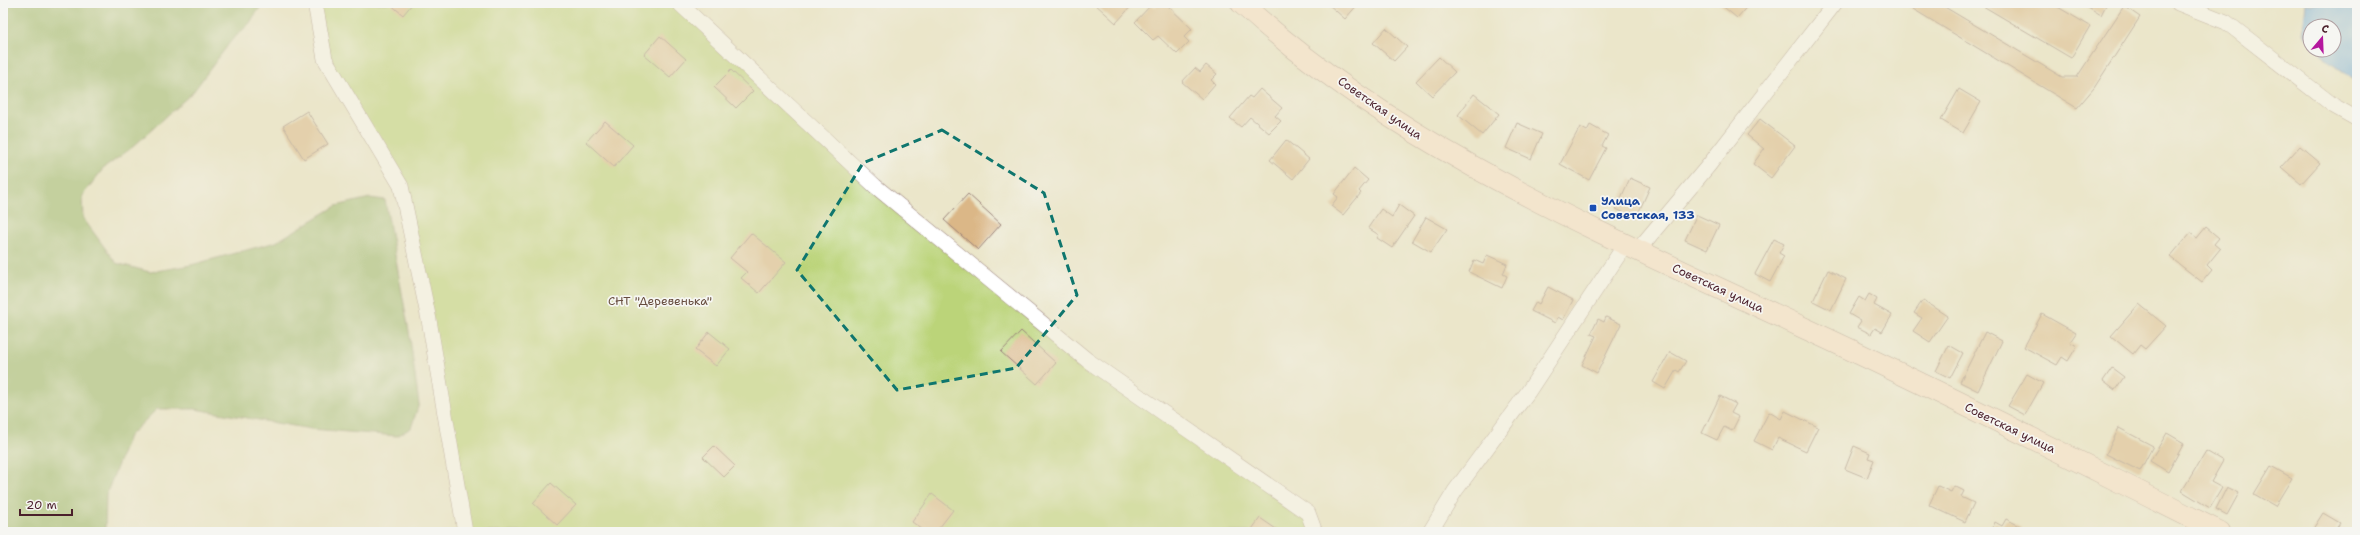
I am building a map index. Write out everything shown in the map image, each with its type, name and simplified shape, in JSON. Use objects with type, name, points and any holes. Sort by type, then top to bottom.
[{"type":"street","points":[[315,3],[325,59],[401,186],[428,320],[465,532]]},
{"type":"street","points":[[679,3],[881,191],[1087,360],[1308,513],[1315,532]]},
{"type":"street","name":"Советская улица","points":[[1242,3],[1274,33],[1408,130],[1537,201],[1631,248],[1804,328],[2220,532]]},
{"type":"street","points":[[1430,532],[1455,491],[1631,248],[1709,165],[1835,3]]},
{"type":"street","points":[[2178,3],[2226,22],[2334,106],[2357,119]]},
{"type":"highlighted area","points":[[942,130],[1044,193],[1077,295],[1016,368],[897,390],[797,270],[863,163]]},
{"type":"green space","points":[[3,3],[263,3],[249,24],[231,41],[193,92],[134,146],[103,169],[82,196],[83,218],[116,263],[150,272],[191,265],[276,242],[336,206],[370,198],[385,200],[409,331],[419,404],[411,428],[397,436],[311,429],[195,409],[157,409],[129,436],[106,495],[105,532],[3,532]]},
{"type":"green space","name":"СНТ \"Деревенька\"","points":[[315,3],[679,3],[875,186],[1087,360],[1308,513],[1315,532],[465,532],[401,186],[325,59]]},
{"type":"water","points":[[2306,3],[2357,3],[2357,83],[2325,58],[2342,58],[2342,18],[2304,18]]},
{"type":"building","points":[[389,3],[413,3],[403,15]]},
{"type":"building","points":[[1094,3],[1134,3],[1116,23]]},
{"type":"building","points":[[1159,3],[1165,3],[1192,29],[1184,37],[1189,42],[1177,54],[1158,36],[1153,40],[1135,22],[1152,4],[1155,7]]},
{"type":"building","points":[[1327,3],[1359,3],[1345,19]]},
{"type":"building","points":[[1719,3],[1750,3],[1737,18]]},
{"type":"building","points":[[1903,3],[1938,3],[2062,77],[2077,77],[2124,6],[2140,17],[2094,88],[2077,108]]},
{"type":"building","points":[[1978,3],[2051,3],[2090,26],[2071,58]]},
{"type":"building","points":[[2082,3],[2107,3],[2101,15]]},
{"type":"building","points":[[1386,28],[1407,47],[1394,61],[1373,43]]},
{"type":"building","points":[[660,36],[686,59],[670,77],[644,55]]},
{"type":"building","points":[[1439,57],[1455,72],[1432,96],[1416,81]]},
{"type":"building","points":[[1206,65],[1217,74],[1211,80],[1215,84],[1202,99],[1182,82],[1195,68],[1200,72]]},
{"type":"building","points":[[731,70],[753,91],[736,108],[714,87]]},
{"type":"building","points":[[1260,89],[1282,108],[1275,116],[1281,121],[1269,133],[1250,117],[1241,127],[1230,118],[1249,96],[1252,98]]},
{"type":"building","points":[[1959,89],[1981,102],[1963,133],[1941,120]]},
{"type":"building","points":[[1474,94],[1499,114],[1482,135],[1458,115]]},
{"type":"building","points":[[307,111],[328,144],[304,159],[283,126]]},
{"type":"building","points":[[1760,119],[1795,146],[1771,178],[1753,164],[1764,149],[1747,135]]},
{"type":"building","points":[[605,121],[633,145],[614,167],[586,142]]},
{"type":"building","points":[[1517,123],[1542,134],[1531,159],[1506,148]]},
{"type":"building","points":[[1590,125],[1608,135],[1602,146],[1606,148],[1589,180],[1560,164],[1580,127],[1587,131]]},
{"type":"building","points":[[1286,140],[1309,159],[1293,179],[1270,160]]},
{"type":"building","points":[[2300,146],[2320,163],[2301,184],[2281,167]]},
{"type":"building","points":[[1354,168],[1368,180],[1359,191],[1361,193],[1343,215],[1331,206],[1338,197],[1334,194]]},
{"type":"building","points":[[1630,178],[1650,187],[1636,218],[1616,209]]},
{"type":"building","points":[[968,194],[1001,224],[978,250],[944,220]]},
{"type":"building","points":[[1399,205],[1414,216],[1392,248],[1377,238],[1379,235],[1368,228],[1381,209],[1392,217]]},
{"type":"building","points":[[1697,215],[1719,225],[1707,250],[1685,240]]},
{"type":"building","points":[[1426,217],[1447,229],[1431,252],[1412,241]]},
{"type":"building","points":[[2206,227],[2219,238],[2214,244],[2220,249],[2207,265],[2212,270],[2202,282],[2170,257],[2190,233],[2197,238]]},
{"type":"building","points":[[751,233],[786,262],[759,293],[741,278],[747,272],[730,258]]},
{"type":"building","points":[[1774,239],[1784,244],[1779,253],[1784,256],[1770,282],[1755,274]]},
{"type":"building","points":[[1487,255],[1507,264],[1503,274],[1507,276],[1502,288],[1469,272],[1474,260],[1483,264]]},
{"type":"building","points":[[1828,270],[1846,279],[1831,310],[1813,301]]},
{"type":"building","points":[[1548,287],[1573,300],[1563,320],[1558,317],[1555,323],[1531,311],[1536,302],[1539,304]]},
{"type":"building","points":[[1869,294],[1877,299],[1874,305],[1892,315],[1882,332],[1875,328],[1871,334],[1857,327],[1861,321],[1849,314],[1859,297],[1865,301]]},
{"type":"building","points":[[1923,300],[1948,316],[1930,342],[1913,331],[1922,318],[1914,313]]},
{"type":"building","points":[[2139,304],[2166,326],[2145,349],[2140,345],[2133,354],[2111,336]]},
{"type":"building","points":[[2042,314],[2076,333],[2070,342],[2077,346],[2068,361],[2062,357],[2057,365],[2024,347]]},
{"type":"building","points":[[1606,317],[1621,324],[1597,373],[1582,365],[1596,336],[1591,334],[1598,319],[1604,322]]},
{"type":"building","points":[[1021,331],[1056,363],[1037,384],[1001,352]]},
{"type":"building","points":[[709,332],[730,349],[716,366],[695,350]]},
{"type":"building","points":[[1985,332],[2002,341],[1978,391],[1960,382]]},
{"type":"building","points":[[1949,345],[1963,353],[1950,378],[1936,371]]},
{"type":"building","points":[[1670,352],[1686,361],[1679,372],[1676,370],[1665,389],[1653,382]]},
{"type":"building","points":[[2112,368],[2124,377],[2115,390],[2103,381]]},
{"type":"building","points":[[2027,374],[2043,383],[2025,415],[2008,406]]},
{"type":"building","points":[[1720,396],[1736,404],[1731,413],[1739,417],[1732,431],[1724,427],[1717,440],[1702,433]]},
{"type":"building","points":[[1785,411],[1818,427],[1806,451],[1778,438],[1772,450],[1754,441],[1769,412],[1781,419]]},
{"type":"building","points":[[2119,428],[2153,446],[2140,471],[2106,454]]},
{"type":"building","points":[[2167,433],[2184,443],[2168,472],[2150,461]]},
{"type":"building","points":[[714,446],[735,466],[724,477],[703,457]]},
{"type":"building","points":[[1854,446],[1870,453],[1868,458],[1874,460],[1867,478],[1845,469]]},
{"type":"building","points":[[2206,451],[2223,461],[2211,482],[2222,488],[2210,508],[2182,491]]},
{"type":"building","points":[[2271,466],[2292,478],[2275,506],[2254,494]]},
{"type":"building","points":[[551,483],[576,505],[557,525],[533,503]]},
{"type":"building","points":[[1938,486],[1951,492],[1954,486],[1964,491],[1961,497],[1974,503],[1965,522],[1929,505]]},
{"type":"building","points":[[2227,487],[2239,493],[2227,515],[2216,509]]},
{"type":"building","points":[[932,494],[953,510],[936,532],[926,532],[912,522]]},
{"type":"building","points":[[2323,513],[2340,523],[2334,532],[2311,532]]},
{"type":"building","points":[[1260,518],[1279,531],[1250,532]]},
{"type":"building","points":[[2006,519],[2022,527],[2019,532],[1991,532],[1995,522],[2002,526]]},
{"type":"place","name":"Улица Советская, 133","points":[[1593,208]]}]
